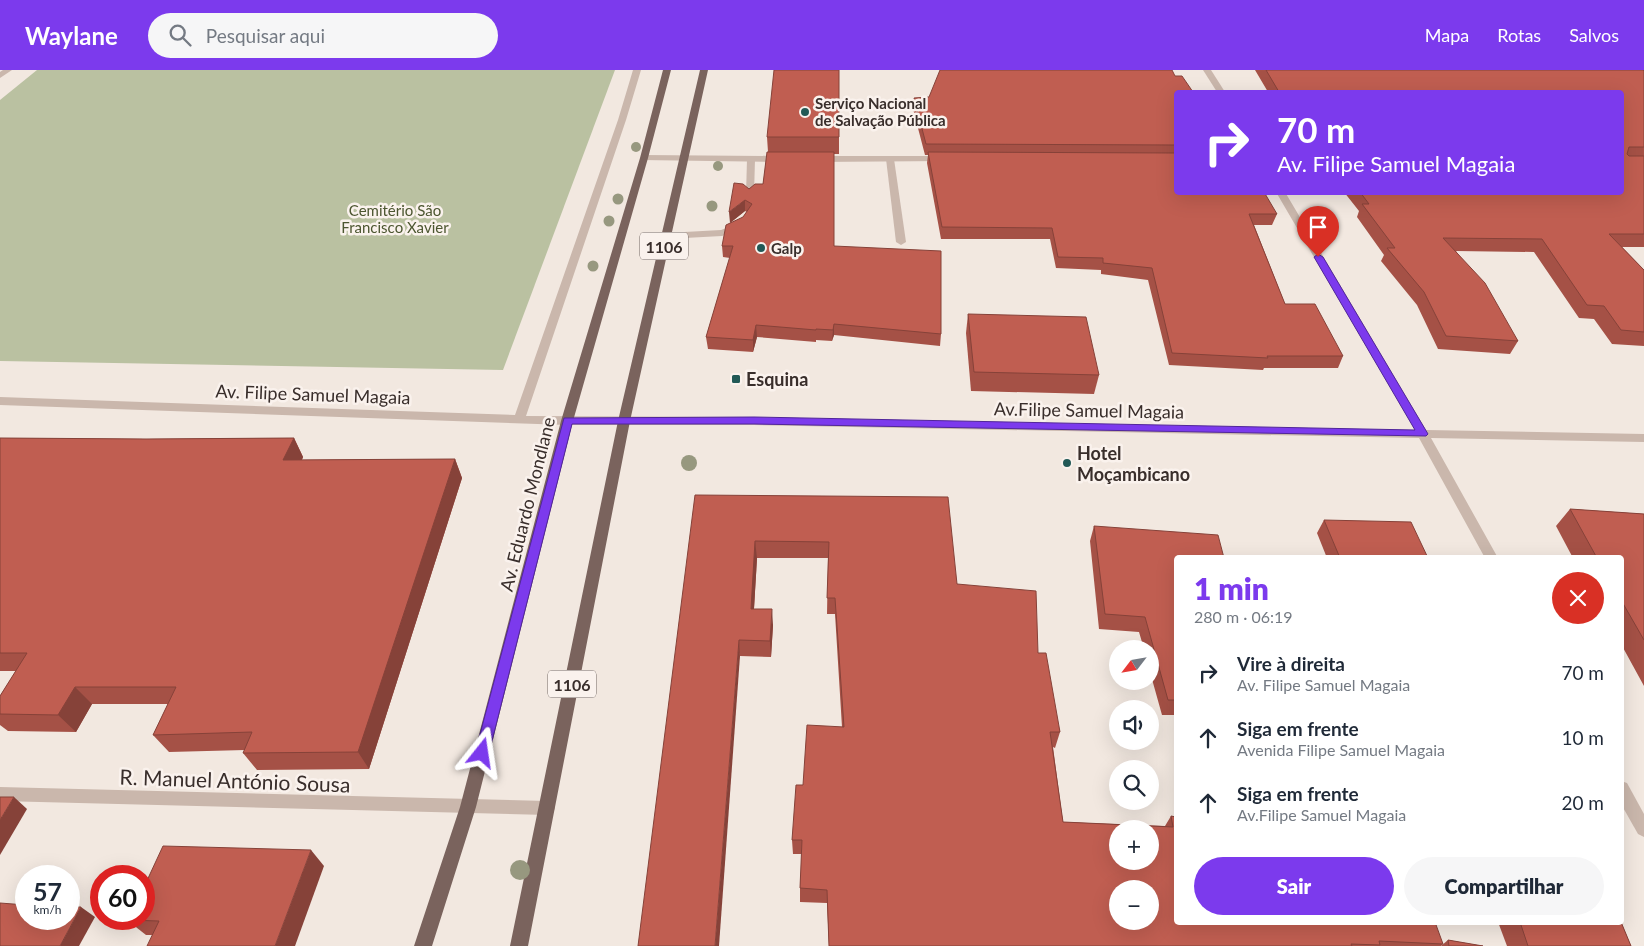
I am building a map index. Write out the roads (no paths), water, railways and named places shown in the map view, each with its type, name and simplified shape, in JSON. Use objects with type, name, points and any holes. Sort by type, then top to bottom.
[{"type":"main road","name":"Av. Eduardo Mondlane","points":[[423,946],[468,807],[567,421],[644,158],[667,70]]},
{"type":"main road","name":"1106","points":[[519,946],[624,421],[704,70]]},
{"type":"street","points":[[0,76],[8,70]]},
{"type":"street","points":[[519,419],[619,130],[637,70]]},
{"type":"street","points":[[1207,70],[1220,90]]},
{"type":"street","points":[[644,158],[790,159]]},
{"type":"street","points":[[750,159],[750,195]]},
{"type":"street","points":[[810,159],[949,160]]},
{"type":"street","points":[[890,159],[901,242]]},
{"type":"street","points":[[1282,195],[1423,434],[1490,555]]},
{"type":"street","points":[[666,236],[722,233],[740,226],[746,216]]},
{"type":"street","name":"Av. Filipe Samuel Magaia","points":[[0,401],[567,421],[624,421]]},
{"type":"street","name":"Av.Filipe Samuel Magaia","points":[[624,421],[754,421],[1423,434]]},
{"type":"street","points":[[1423,434],[1644,438]]},
{"type":"street","points":[[1624,793],[1644,829]]},
{"type":"street","name":"R. Manuel António Sousa","points":[[0,794],[547,808]]},
{"type":"place","name":"Serviço Nacional de Salvação Pública","points":[[805,112]]},
{"type":"place","name":"Galp","points":[[761,248]]},
{"type":"place","name":"Esquina","points":[[736,379]]},
{"type":"place","name":"Hotel Moçambicano","points":[[1067,463]]},
{"type":"park label","name":"Cemitério São Francisco Xavier","points":[[395,218]]}]
